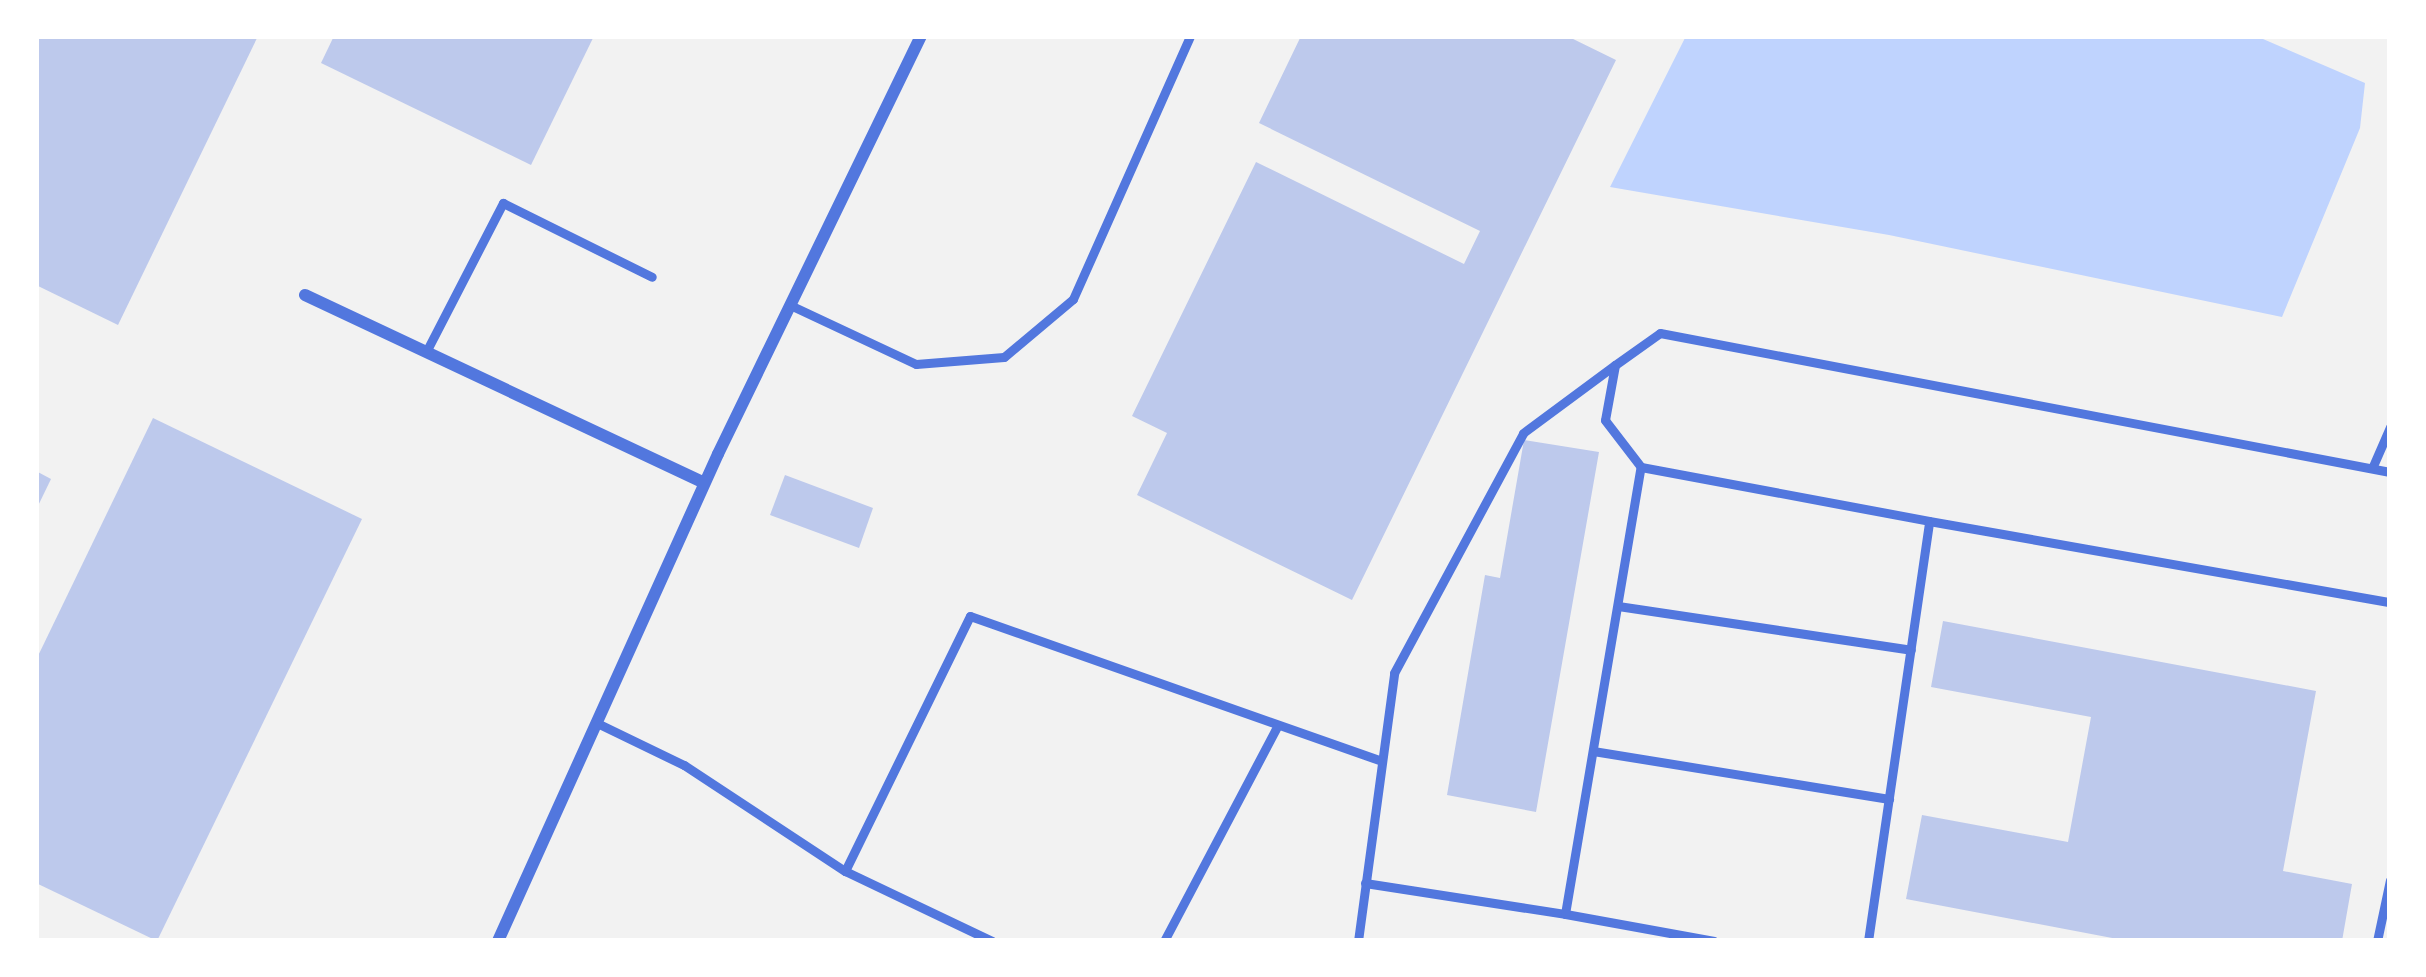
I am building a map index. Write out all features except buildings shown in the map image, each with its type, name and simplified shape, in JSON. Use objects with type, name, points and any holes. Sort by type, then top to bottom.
[{"type":"street","points":[[498,941],[704,483],[921,36]]},
{"type":"street","points":[[304,295],[704,483]]},
{"type":"lane","points":[[790,305],[916,364],[1004,357],[1072,298],[1190,36]]},
{"type":"lane","points":[[426,352],[503,203],[652,277]]},
{"type":"lane","points":[[1358,941],[1394,673],[1522,433],[1660,333],[2390,472]]},
{"type":"lane","points":[[1615,365],[1605,420],[1641,466],[2390,602]]},
{"type":"lane","points":[[2373,466],[2390,427]]},
{"type":"lane","points":[[1565,914],[1641,466]]},
{"type":"lane","points":[[1868,941],[1929,521]]},
{"type":"lane","points":[[1618,606],[1911,650]]},
{"type":"lane","points":[[845,872],[970,616],[1382,761]]},
{"type":"lane","points":[[597,723],[684,765],[845,872],[992,941]]},
{"type":"lane","points":[[1165,941],[1278,725]]},
{"type":"lane","points":[[1593,751],[1889,800]]},
{"type":"lane","points":[[2377,941],[2390,880]]},
{"type":"lane","points":[[1366,883],[1714,941]]},
{"type":"water","points":[[1686,36],[2256,36],[2365,83],[2360,128],[2282,317],[1889,235],[1610,187]]}]
